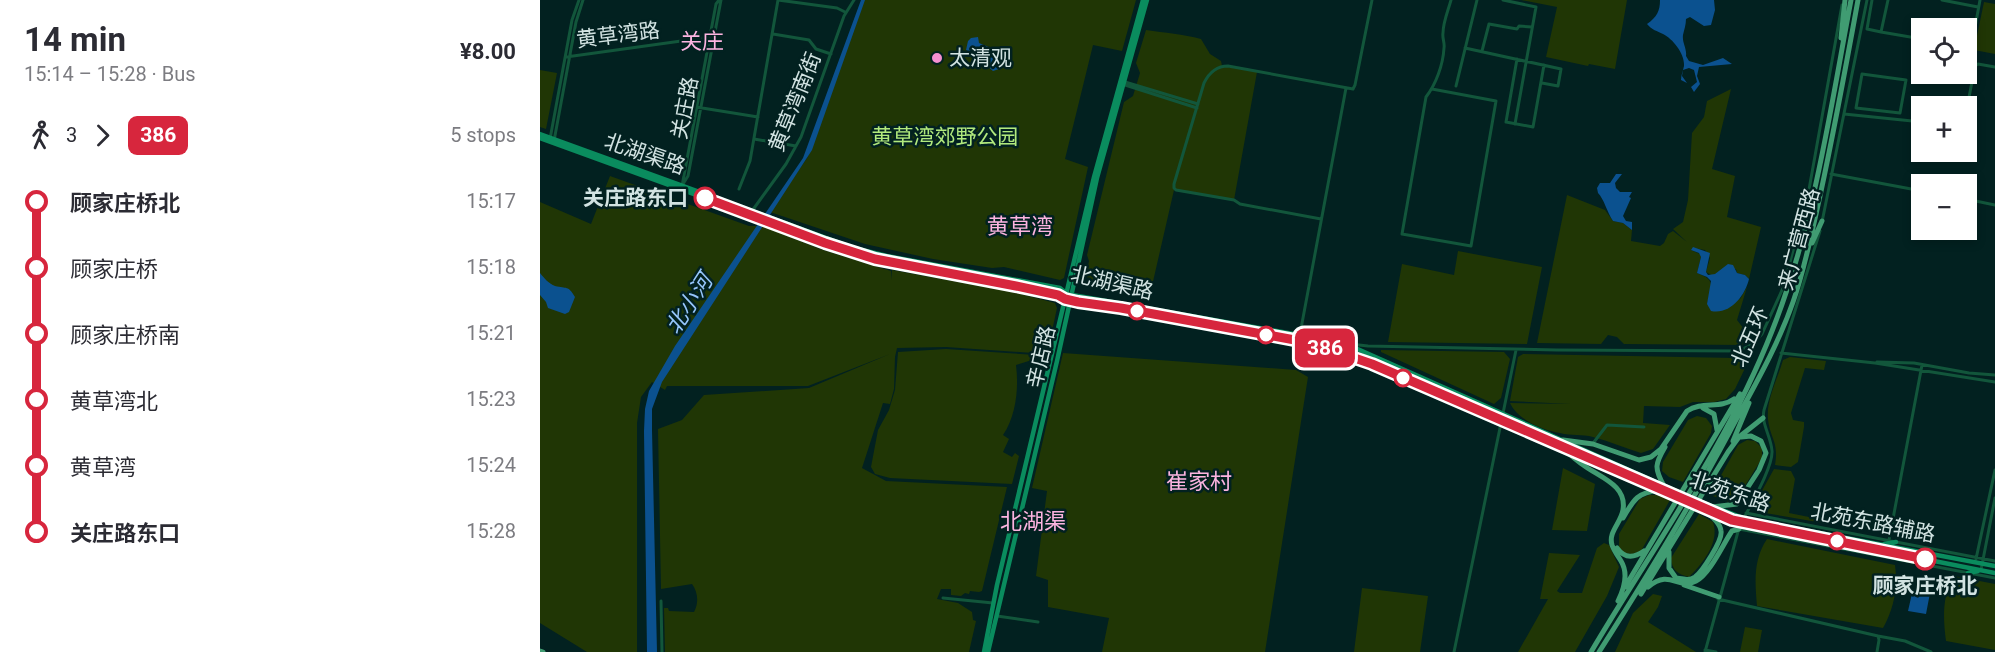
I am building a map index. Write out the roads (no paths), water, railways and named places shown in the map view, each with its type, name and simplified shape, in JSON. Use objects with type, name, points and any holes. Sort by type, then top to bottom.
[{"type":"highway","points":[[1838,67],[1844,0]]},
{"type":"highway","name":"北五环","points":[[1591,652],[1678,511],[1735,411],[1771,333],[1797,256],[1811,205],[1851,0]]},
{"type":"highway","name":"北五环","points":[[1599,652],[1653,567],[1762,374],[1793,302],[1807,255],[1830,150],[1858,0]]},
{"type":"highway","points":[[1807,255],[1822,221]]},
{"type":"highway","points":[[1728,452],[1762,374]]},
{"type":"highway","points":[[1605,628],[1646,550],[1738,396],[1747,386]]},
{"type":"highway","points":[[1562,443],[1593,444],[1639,460],[1651,457],[1660,449],[1687,411],[1699,406],[1720,406],[1738,396]]},
{"type":"highway","points":[[1646,550],[1637,556],[1629,557],[1621,554],[1616,547],[1614,537],[1635,499],[1643,493],[1662,488],[1656,466],[1665,448],[1688,413],[1694,409],[1702,408],[1714,414],[1717,431]]},
{"type":"highway","points":[[1614,628],[1670,549],[1728,452],[1739,437],[1763,418]]},
{"type":"highway","points":[[1712,507],[1737,504],[1765,458],[1766,453],[1761,441],[1751,436],[1739,437]]},
{"type":"highway","points":[[1562,443],[1574,458],[1617,487],[1621,495],[1623,512],[1611,533],[1611,542],[1623,563],[1625,587]]},
{"type":"highway","points":[[1670,549],[1667,562],[1672,575],[1686,580],[1696,576],[1721,537],[1716,521],[1699,506]]},
{"type":"highway","points":[[1683,584],[1696,581],[1702,576],[1732,531],[1739,529]]},
{"type":"highway","points":[[1640,594],[1660,579],[1672,579],[1718,598]]},
{"type":"main road","name":"辛店路","points":[[986,652],[1097,178],[1145,0]]},
{"type":"main road","name":"北湖渠路","points":[[540,136],[875,259],[1068,297],[1344,343],[1503,417]]},
{"type":"main road","name":"北湖渠路","points":[[682,188],[752,211],[757,215]]},
{"type":"main road","name":"北湖渠路","points":[[1068,297],[1101,307],[1121,308],[1311,343],[1370,363],[1503,417]]},
{"type":"main road","name":"北苑东路","points":[[1503,417],[1699,506],[1742,523],[1995,564]]},
{"type":"main road","name":"北苑东路","points":[[1662,488],[1746,519],[1884,551],[1995,573]]},
{"type":"main road","points":[[1882,545],[1896,542]]},
{"type":"main road","points":[[1884,551],[1900,559]]},
{"type":"main road","name":"辛店路","points":[[986,652],[993,603],[1005,564]]},
{"type":"main road","points":[[1968,573],[1982,570]]},
{"type":"street","points":[[552,140],[567,57],[581,0]]},
{"type":"street","name":"关庄路","points":[[698,107],[716,4],[720,0]]},
{"type":"street","name":"关庄路","points":[[682,188],[720,0]]},
{"type":"street","points":[[739,189],[750,161],[778,0],[837,8],[845,12]]},
{"type":"street","name":"黄草湾南街","points":[[752,211],[786,164],[796,146],[845,12],[851,8],[854,0]]},
{"type":"street","points":[[1321,219],[1176,190],[1174,184],[1207,76],[1222,66],[1353,89],[1372,0]]},
{"type":"street","points":[[1432,89],[1496,100],[1471,246],[1402,234],[1426,97],[1432,89],[1444,48],[1443,33],[1451,0]]},
{"type":"street","points":[[1456,86],[1477,0]]},
{"type":"street","points":[[1503,0],[1536,7],[1515,124]]},
{"type":"street","points":[[1344,343],[1368,346],[1516,350],[1738,351],[1753,344],[1762,334],[1783,288],[1808,195],[1844,0]]},
{"type":"street","name":"来广营西路","points":[[1763,418],[1781,353],[1815,249],[1869,7],[1868,0]]},
{"type":"street","points":[[1872,0],[1867,29],[1911,37]]},
{"type":"street","points":[[1881,32],[1888,0]]},
{"type":"street","points":[[1942,0],[1979,7]]},
{"type":"street","points":[[1977,18],[1980,0]]},
{"type":"street","points":[[1482,51],[1488,24],[1517,29],[1519,26],[1532,27]]},
{"type":"street","points":[[773,34],[809,40],[816,49],[831,54]]},
{"type":"street","name":"黄草湾路","points":[[567,57],[710,37]]},
{"type":"street","points":[[1465,48],[1561,69],[1558,86],[1542,83]]},
{"type":"street","points":[[1517,59],[1506,122],[1533,127],[1544,65]]},
{"type":"street","points":[[1969,96],[1975,66],[1978,64],[1995,67]]},
{"type":"street","points":[[1862,74],[1906,80],[1900,113],[1856,108],[1859,90],[1862,74]]},
{"type":"street","points":[[1122,83],[1197,106]]},
{"type":"street","points":[[1300,334],[1346,88]]},
{"type":"street","points":[[1850,88],[1859,90]]},
{"type":"street","points":[[698,107],[758,117]]},
{"type":"street","points":[[1844,114],[1911,121]]},
{"type":"street","points":[[754,139],[796,146]]},
{"type":"street","points":[[1831,174],[1911,189]]},
{"type":"street","points":[[1977,201],[1995,205]]},
{"type":"street","points":[[1454,652],[1516,350]]},
{"type":"street","points":[[1781,353],[1875,363],[1995,382]]},
{"type":"street","points":[[1875,363],[1881,361],[1922,365],[1995,375]]},
{"type":"street","points":[[1889,540],[1922,365]]},
{"type":"street","points":[[1716,652],[1705,651],[1718,598],[1739,529],[1772,458],[1763,418]]},
{"type":"street","points":[[1594,442],[1607,425],[1644,427]]},
{"type":"street","points":[[1974,569],[1995,470]]},
{"type":"street","points":[[1982,570],[1995,498]]},
{"type":"street","name":"北苑东路辅路","points":[[1746,513],[1889,540],[1976,560]]},
{"type":"street","name":"北苑东路辅路","points":[[1739,529],[1995,578]]},
{"type":"street","points":[[943,598],[993,603]]},
{"type":"street","points":[[1718,598],[1905,641],[1931,652]]},
{"type":"street","points":[[661,601],[662,652]]},
{"type":"street","points":[[995,616],[1038,622]]},
{"type":"street","points":[[1877,652],[1878,636]]},
{"type":"water","points":[[861,0],[865,0],[812,150],[662,382],[652,409],[657,652],[647,652],[644,431],[649,391],[675,346],[803,158]]},
{"type":"water","points":[[1660,0],[1714,0],[1715,10],[1711,25],[1704,26],[1690,17],[1686,19],[1683,38],[1686,56],[1689,61],[1703,65],[1723,58],[1732,64],[1699,67],[1697,76],[1700,84],[1694,92],[1691,87],[1697,82],[1694,70],[1689,68],[1683,70],[1684,61],[1678,47],[1671,39],[1647,24],[1657,14]]},
{"type":"water","points":[[978,37],[979,43],[1003,53],[1005,57],[1002,68],[993,71],[982,58],[966,50],[968,41]]},
{"type":"water","points":[[1616,174],[1622,174],[1615,183],[1616,188],[1620,192],[1632,192],[1623,216],[1626,221],[1632,222],[1632,230],[1623,223],[1613,221],[1598,193],[1597,188],[1600,183],[1610,183]]},
{"type":"water","points":[[1693,247],[1710,253],[1706,272],[1708,275],[1715,274],[1728,264],[1733,265],[1737,273],[1749,279],[1736,303],[1724,310],[1711,311],[1707,304],[1711,281],[1697,273],[1701,257],[1699,253],[1691,250]]},
{"type":"water","points":[[540,273],[551,284],[567,288],[573,293],[575,297],[569,312],[565,314],[548,308],[540,295]]},
{"type":"water","points":[[1913,589],[1915,589],[1914,596],[1923,591],[1930,593],[1926,614],[1908,611]]},
{"type":"place","name":"太清观","points":[[937,58]]},
{"type":"place","name":"关庄路东口","points":[[705,198]]},
{"type":"place","name":"顾家庄桥北","points":[[1925,559]]},
{"type":"district","name":"关庄","points":[[702,41]]},
{"type":"district","name":"黄草湾","points":[[1020,226]]},
{"type":"district","name":"崔家村","points":[[1199,481]]},
{"type":"district","name":"北湖渠","points":[[1033,521]]},
{"type":"park label","name":"黄草湾郊野公园","points":[[945,137]]},
{"type":"water label","name":"北小河","points":[[689,304]]}]
